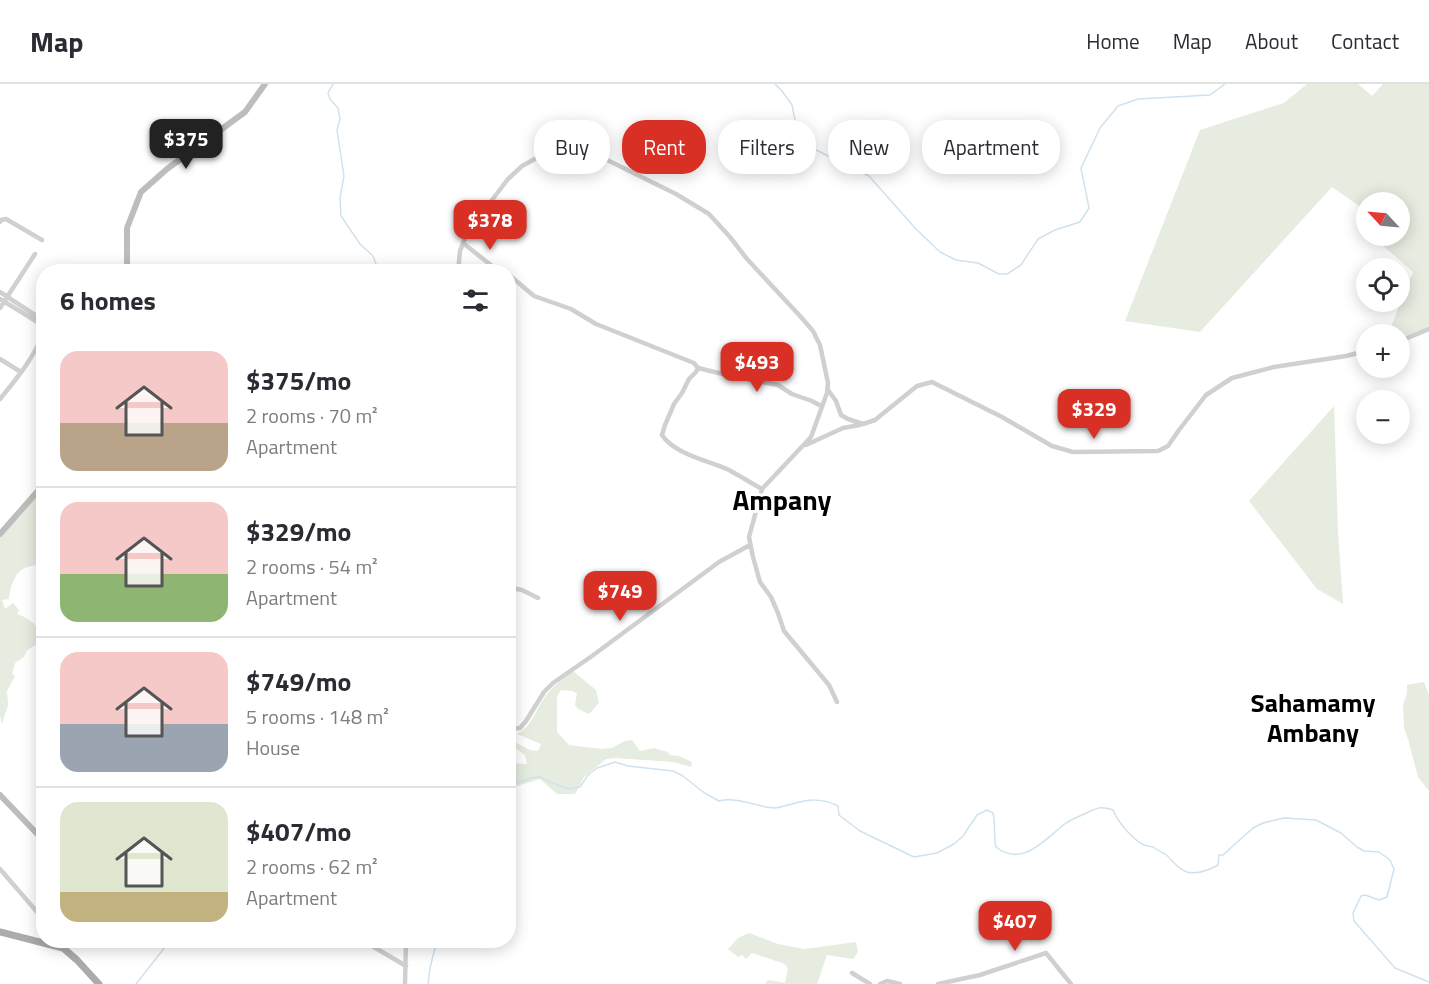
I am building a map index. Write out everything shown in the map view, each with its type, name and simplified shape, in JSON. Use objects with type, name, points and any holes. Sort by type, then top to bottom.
[{"type":"main road","points":[[0,932],[36,939]]},
{"type":"main road","points":[[66,948],[99,984]]},
{"type":"street","points":[[127,264],[127,228],[141,192],[167,169],[245,112],[265,84]]},
{"type":"street","points":[[459,264],[460,251],[467,233],[508,178],[522,166],[544,154],[573,148],[589,151],[676,194],[709,214],[813,331],[820,345],[828,383],[827,389],[811,437],[762,489],[749,537],[760,582],[771,597],[784,632],[829,685],[837,702]]},
{"type":"street","points":[[0,222],[6,219],[42,240]]},
{"type":"street","points":[[463,243],[489,264]]},
{"type":"street","points":[[0,309],[4,299],[35,254]]},
{"type":"street","points":[[516,281],[534,296],[571,309],[596,324],[694,363],[698,368],[778,385],[792,394],[821,406]]},
{"type":"street","points":[[0,291],[4,299],[36,321]]},
{"type":"street","points":[[4,299],[36,317]]},
{"type":"street","points":[[1410,337],[1429,329]]},
{"type":"street","points":[[0,399],[36,350]]},
{"type":"street","points":[[803,447],[843,429],[875,420],[917,386],[932,382],[1002,417],[1052,446],[1073,452],[1158,451],[1168,446],[1206,395],[1232,378],[1274,367],[1356,354]]},
{"type":"street","points":[[0,359],[21,372]]},
{"type":"street","points":[[698,368],[674,404],[662,435],[665,440],[690,456],[731,471],[762,489]]},
{"type":"street","points":[[827,389],[836,401],[841,415],[863,424]]},
{"type":"street","points":[[0,534],[36,493]]},
{"type":"street","points":[[516,728],[520,728],[526,721],[552,683],[719,562],[750,545]]},
{"type":"street","points":[[516,589],[538,598]]},
{"type":"street","points":[[0,795],[36,833]]},
{"type":"street","points":[[0,868],[36,911]]},
{"type":"street","points":[[376,948],[406,966]]},
{"type":"street","points":[[405,984],[406,948]]},
{"type":"street","points":[[938,984],[980,975],[1046,954],[1071,984]]},
{"type":"street","points":[[852,973],[870,984]]},
{"type":"street","points":[[880,984],[887,981],[900,984]]},
{"type":"shaded area","points":[[1307,84],[1358,84],[1372,96],[1383,84],[1429,84],[1429,328],[1410,335],[1410,324],[1392,324],[1397,312],[1410,312],[1410,279],[1413,272],[1410,269],[1410,258],[1397,258],[1383,246],[1410,246],[1410,192],[1356,192],[1356,204],[1332,187],[1200,332],[1125,321],[1200,130],[1284,103]]},
{"type":"shaded area","points":[[1334,406],[1343,604],[1317,589],[1249,501]]},
{"type":"shaded area","points":[[36,496],[36,565],[23,569],[17,575],[12,584],[9,599],[2,600],[5,609],[13,603],[19,610],[17,614],[34,624],[36,645],[27,650],[24,657],[15,663],[12,674],[15,676],[7,691],[8,705],[2,724],[0,716],[0,538]]},
{"type":"shaded area","points":[[573,671],[596,690],[599,703],[589,714],[575,705],[577,693],[561,690],[557,697],[557,732],[569,745],[602,749],[612,748],[632,740],[640,751],[654,748],[668,752],[670,755],[692,762],[691,767],[673,762],[606,759],[584,777],[575,794],[557,794],[540,779],[516,786],[516,763],[527,764],[525,755],[516,749],[516,743],[530,750],[538,751],[541,744],[517,734],[527,726],[544,698]]},
{"type":"shaded area","points":[[1424,682],[1429,695],[1429,791],[1418,777],[1404,728],[1403,705],[1407,685]]},
{"type":"shaded area","points":[[749,933],[778,944],[804,949],[856,942],[858,952],[853,959],[827,955],[817,984],[765,984],[768,980],[785,983],[788,969],[785,964],[752,953],[746,959],[742,955],[738,957],[728,949],[738,938]]},
{"type":"waterway","points":[[333,84],[328,93],[338,108],[340,119],[337,130],[344,176],[340,198],[341,216],[360,244],[373,256],[376,264]]},
{"type":"waterway","points":[[775,84],[792,105],[797,130],[806,145],[869,176],[915,228],[940,252],[956,260],[978,263],[999,274],[1007,274],[1021,265],[1038,239],[1055,230],[1080,222],[1089,208],[1081,168],[1100,128],[1118,106],[1138,99],[1210,95],[1225,84]]},
{"type":"waterway","points":[[516,783],[540,777],[568,789],[580,787],[588,775],[597,768],[615,762],[628,766],[673,771],[719,801],[733,800],[774,808],[810,800],[832,803],[838,806],[839,815],[860,831],[914,857],[937,853],[954,844],[963,836],[977,815],[987,810],[993,813],[996,847],[1014,854],[1031,850],[1064,824],[1094,809],[1104,808],[1113,810],[1126,830],[1140,843],[1165,854],[1180,869],[1191,873],[1203,872],[1218,865],[1219,855],[1223,855],[1253,828],[1263,823],[1284,818],[1316,820],[1341,833],[1364,851],[1379,852],[1390,860],[1394,869],[1387,897],[1379,900],[1365,895],[1361,896],[1353,913],[1354,921],[1395,968],[1429,982]]},
{"type":"waterway","points":[[136,984],[164,948]]},
{"type":"waterway","points":[[428,984],[435,948]]},
{"type":"district","name":"Ampany","points":[[782,500]]},
{"type":"district","name":"Sahamamy Ambany","points":[[1313,718]]}]
